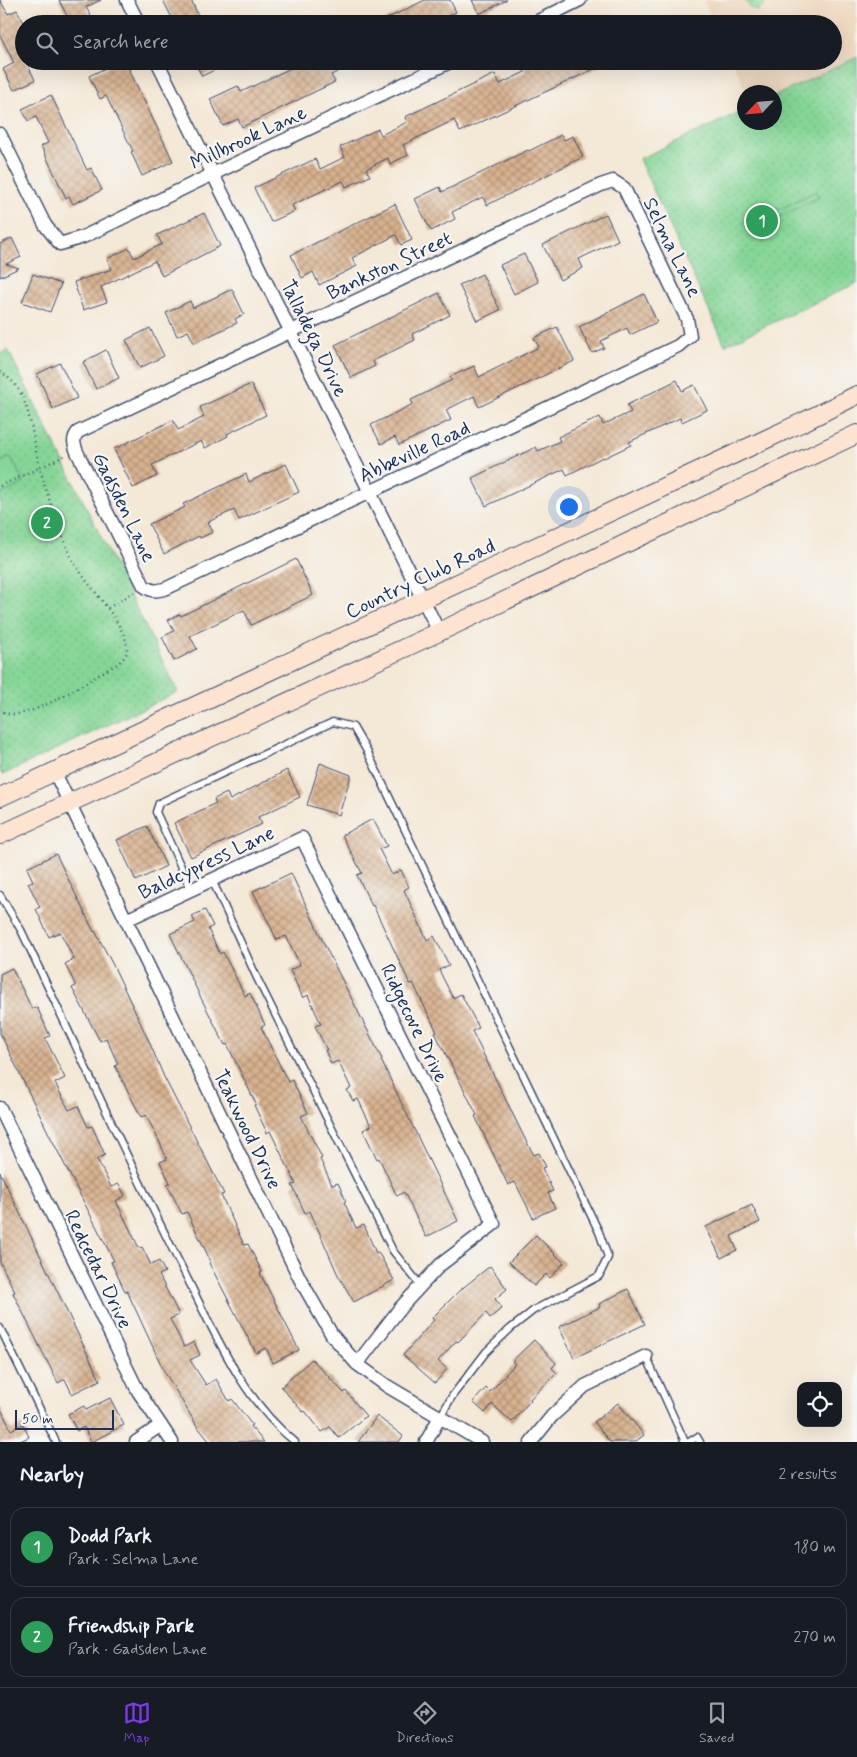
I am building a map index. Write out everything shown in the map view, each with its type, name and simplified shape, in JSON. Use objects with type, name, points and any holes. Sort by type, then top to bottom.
[{"type":"main road","name":"Country Club Road","points":[[0,797],[857,395]]},
{"type":"main road","points":[[0,835],[439,632],[857,434]]},
{"type":"street","points":[[127,0],[134,15]]},
{"type":"street","points":[[550,15],[580,0]]},
{"type":"street","name":"Talladega Drive","points":[[162,70],[439,632]]},
{"type":"street","name":"Millbrook Lane","points":[[0,134],[45,225],[60,244],[83,237],[433,70]]},
{"type":"street","name":"Bankston Street","points":[[74,437],[84,428],[592,189],[613,181]]},
{"type":"street","name":"Selma Lane","points":[[613,181],[624,188],[687,319],[690,336]]},
{"type":"street","name":"Abbeville Road","points":[[151,590],[168,588],[678,346],[690,336]]},
{"type":"street","name":"Gadsden Lane","points":[[74,437],[77,452],[131,561],[144,586],[151,590]]},
{"type":"street","name":"Teakwood Drive","points":[[54,771],[300,1279],[332,1335],[358,1364],[387,1386],[482,1442]]},
{"type":"street","name":"Baldcypress Lane","points":[[126,920],[302,838]]},
{"type":"street","name":"Ridgecove Drive","points":[[302,838],[494,1224],[440,1265],[420,1286]]},
{"type":"street","name":"Redcedar Drive","points":[[0,1108],[138,1391],[172,1442]]},
{"type":"street","points":[[358,1364],[401,1307],[420,1286]]},
{"type":"street","points":[[531,1442],[552,1416],[585,1386],[646,1356]]},
{"type":"street","points":[[426,1442],[440,1417]]},
{"type":"street","points":[[136,1442],[160,1425]]},
{"type":"lane","points":[[190,889],[156,812],[159,803],[333,722],[353,727],[368,753],[595,1223],[608,1257],[599,1276],[534,1310],[510,1329],[486,1352],[453,1395],[440,1417]]},
{"type":"lane","points":[[212,880],[258,980],[393,1251],[420,1286]]},
{"type":"lane","points":[[0,895],[21,930],[161,1225],[225,1354],[254,1398],[282,1432],[295,1442]]},
{"type":"lane","points":[[0,1328],[56,1442]]},
{"type":"lane","points":[[646,1356],[685,1442]]},
{"type":"lane","points":[[689,1442],[697,1437],[700,1442]]},
{"type":"path","points":[[0,372],[14,383],[22,397],[40,467],[74,563],[80,574],[108,608],[127,643],[127,652],[121,661],[44,705],[14,714],[0,710]]},
{"type":"path","points":[[0,486],[67,455]]},
{"type":"path","points":[[108,608],[134,592]]},
{"type":"shaded area","points":[[703,0],[857,0],[857,56],[842,63],[842,15],[710,15]]},
{"type":"shaded area","points":[[736,70],[828,70],[782,92],[782,85],[744,85]]},
{"type":"green space","points":[[745,0],[769,0],[758,11],[751,8]]},
{"type":"green space","points":[[857,57],[857,283],[725,345],[639,159],[737,113],[737,130],[782,130],[782,93],[830,70],[842,70],[842,64]]},
{"type":"green space","points":[[816,191],[819,197],[765,224],[762,218]]},
{"type":"green space","points":[[8,350],[178,692],[2,775],[0,771],[0,354]]},
{"type":"green space","points":[[11,457],[24,483],[0,495],[0,462]]},
{"type":"building","points":[[0,0],[8,14],[17,10],[20,15],[15,15],[15,70],[30,70],[35,80],[14,90],[3,69],[14,63],[0,35]]},
{"type":"building","points":[[59,0],[101,0],[86,7],[90,15],[66,15]]},
{"type":"building","points":[[163,0],[191,0],[198,15],[170,15]]},
{"type":"building","points":[[425,0],[450,0],[456,12],[450,15],[394,15]]},
{"type":"building","points":[[472,0],[507,0],[479,14]]},
{"type":"building","points":[[101,70],[129,70],[173,161],[142,176],[131,152],[133,151],[106,96],[100,99],[89,76]]},
{"type":"building","points":[[199,70],[214,70],[202,76]]},
{"type":"building","points":[[287,70],[341,70],[331,75],[335,82],[242,127],[238,119],[223,126],[210,99],[238,86],[241,92]]},
{"type":"building","points":[[524,70],[592,70],[460,132],[454,120],[403,145],[408,155],[390,164],[388,158],[366,169],[370,176],[346,187],[343,181],[292,205],[295,211],[271,222],[254,188],[315,159],[320,169],[345,157],[340,147],[378,129],[381,135],[407,122],[405,117],[495,74],[500,84],[525,72]]},
{"type":"building","points":[[51,95],[87,170],[91,168],[102,190],[73,204],[69,196],[66,198],[41,146],[48,143],[36,117],[28,121],[22,109]]},
{"type":"building","points":[[561,135],[564,140],[573,136],[583,157],[487,205],[483,197],[452,212],[455,219],[431,231],[415,199],[440,187],[442,192]]},
{"type":"building","points":[[395,204],[412,240],[401,245],[396,235],[352,258],[357,266],[319,285],[313,272],[302,278],[291,255]]},
{"type":"building","points":[[204,213],[220,246],[162,276],[155,261],[101,287],[107,302],[83,310],[74,282],[112,269],[107,259],[129,248],[134,258],[162,244],[157,235]]},
{"type":"building","points":[[606,214],[618,240],[579,259],[583,268],[560,280],[543,245]]},
{"type":"building","points":[[12,238],[21,257],[6,264],[19,268],[0,277],[0,244]]},
{"type":"building","points":[[524,254],[538,282],[514,294],[500,265]]},
{"type":"building","points":[[33,274],[61,284],[50,312],[22,302]]},
{"type":"building","points":[[482,274],[500,310],[477,321],[459,285]]},
{"type":"building","points":[[232,289],[244,314],[235,319],[237,323],[194,343],[188,331],[177,336],[166,313],[190,301],[193,308]]},
{"type":"building","points":[[439,293],[450,315],[412,334],[415,340],[373,361],[375,366],[351,378],[335,345]]},
{"type":"building","points":[[644,294],[657,322],[630,335],[627,328],[601,341],[604,348],[592,353],[579,327]]},
{"type":"building","points":[[557,327],[574,361],[479,407],[474,396],[446,410],[451,420],[399,445],[395,437],[381,444],[371,425],[413,404],[411,400],[452,380],[450,377],[474,366],[479,377],[539,347],[534,338]]},
{"type":"building","points":[[150,328],[164,356],[140,368],[126,340]]},
{"type":"building","points":[[106,350],[119,378],[96,389],[83,362]]},
{"type":"building","points":[[60,363],[77,398],[53,409],[37,374]]},
{"type":"building","points":[[677,380],[682,391],[694,385],[707,410],[682,422],[680,418],[629,442],[631,445],[567,475],[564,469],[486,506],[472,478],[536,447],[538,451],[560,441],[558,437],[600,417],[603,425],[631,412],[627,405]]},
{"type":"building","points":[[251,384],[266,415],[227,434],[228,436],[205,448],[201,441],[152,465],[157,476],[133,488],[114,449],[173,420],[178,430],[204,417],[200,407]]},
{"type":"building","points":[[286,464],[299,492],[239,520],[234,510],[208,522],[213,532],[200,538],[199,536],[164,554],[149,524],[185,507],[183,504],[246,474],[249,482]]},
{"type":"building","points":[[296,559],[313,595],[251,625],[244,610],[190,636],[197,649],[174,661],[162,637],[174,631],[168,620],[180,614],[181,616]]},
{"type":"building","points":[[320,763],[351,775],[339,815],[307,805]]},
{"type":"building","points":[[287,770],[300,797],[258,817],[262,824],[191,857],[174,823],[216,803],[214,799],[227,793],[230,800]]},
{"type":"building","points":[[373,819],[387,846],[379,849],[392,875],[401,870],[409,887],[404,890],[427,940],[434,936],[449,965],[439,970],[453,998],[461,994],[479,1028],[472,1031],[527,1143],[534,1155],[539,1153],[546,1167],[542,1168],[553,1191],[548,1193],[555,1208],[533,1218],[515,1182],[508,1185],[475,1116],[477,1115],[435,1033],[437,1032],[413,983],[410,984],[357,875],[362,873],[342,835]]},
{"type":"building","points":[[147,826],[166,866],[136,881],[117,840]]},
{"type":"building","points":[[56,854],[94,932],[114,967],[164,1077],[224,1194],[221,1195],[244,1245],[248,1244],[262,1272],[260,1273],[299,1350],[273,1363],[266,1348],[256,1353],[209,1263],[211,1262],[187,1212],[182,1214],[167,1184],[170,1183],[160,1162],[167,1159],[159,1141],[146,1115],[141,1117],[115,1066],[118,1064],[106,1038],[100,1041],[72,988],[76,986],[65,964],[74,959],[60,932],[49,937],[36,909],[40,907],[28,883],[33,881],[27,868]]},
{"type":"building","points":[[291,873],[382,1059],[458,1221],[426,1237],[404,1192],[397,1196],[379,1158],[377,1159],[363,1130],[371,1126],[358,1099],[353,1101],[347,1090],[351,1088],[338,1061],[331,1064],[325,1050],[327,1050],[315,1026],[321,1024],[308,995],[303,998],[290,970],[300,965],[286,936],[277,940],[253,891]]},
{"type":"building","points":[[205,910],[213,926],[208,929],[220,954],[223,952],[245,996],[250,993],[265,1025],[261,1027],[288,1082],[292,1080],[308,1113],[301,1116],[322,1158],[320,1159],[332,1185],[338,1183],[356,1228],[364,1225],[376,1253],[378,1252],[394,1280],[354,1302],[338,1275],[310,1211],[305,1213],[292,1185],[296,1184],[270,1131],[267,1133],[254,1105],[256,1104],[227,1044],[225,1045],[170,934],[195,922],[192,916]]},
{"type":"building","points":[[12,968],[32,1009],[37,1007],[50,1036],[45,1038],[65,1078],[55,1083],[69,1110],[78,1106],[88,1127],[92,1126],[105,1155],[97,1159],[111,1187],[119,1184],[125,1196],[116,1201],[139,1248],[142,1247],[151,1265],[159,1261],[165,1272],[159,1275],[179,1315],[170,1319],[184,1347],[194,1342],[200,1355],[190,1360],[206,1385],[216,1379],[229,1401],[232,1399],[252,1425],[250,1426],[264,1442],[210,1442],[197,1426],[164,1371],[127,1291],[125,1291],[111,1262],[114,1261],[0,1033],[0,974]]},
{"type":"building","points":[[0,1172],[100,1380],[72,1394],[65,1379],[58,1383],[13,1293],[15,1292],[0,1262]]},
{"type":"building","points":[[752,1205],[760,1222],[731,1236],[737,1250],[721,1258],[706,1227]]},
{"type":"building","points":[[536,1235],[564,1263],[550,1278],[546,1274],[534,1286],[509,1262]]},
{"type":"building","points":[[490,1266],[507,1289],[495,1299],[502,1308],[490,1318],[486,1313],[438,1361],[447,1369],[435,1383],[403,1355],[434,1320],[432,1318],[459,1291]]},
{"type":"building","points":[[628,1289],[645,1324],[574,1358],[559,1327],[600,1307],[599,1304]]},
{"type":"building","points":[[534,1340],[556,1363],[552,1368],[557,1373],[530,1399],[512,1422],[492,1404],[485,1413],[473,1402],[486,1388],[490,1392],[515,1364],[512,1361]]},
{"type":"building","points":[[312,1359],[344,1393],[346,1391],[366,1416],[339,1438],[330,1427],[322,1432],[305,1411],[303,1412],[281,1387]]},
{"type":"building","points":[[110,1398],[124,1425],[91,1442],[84,1427],[77,1431],[68,1414],[84,1406],[86,1410]]},
{"type":"building","points":[[618,1403],[644,1435],[635,1442],[610,1442],[594,1422]]},
{"type":"building","points":[[0,1407],[11,1430],[23,1424],[29,1437],[18,1442],[0,1442]]},
{"type":"building","points":[[377,1416],[403,1436],[399,1442],[358,1442]]},
{"type":"place","name":"Dodd Park","points":[[762,221]]},
{"type":"place","name":"Friendship Park","points":[[47,523]]}]
